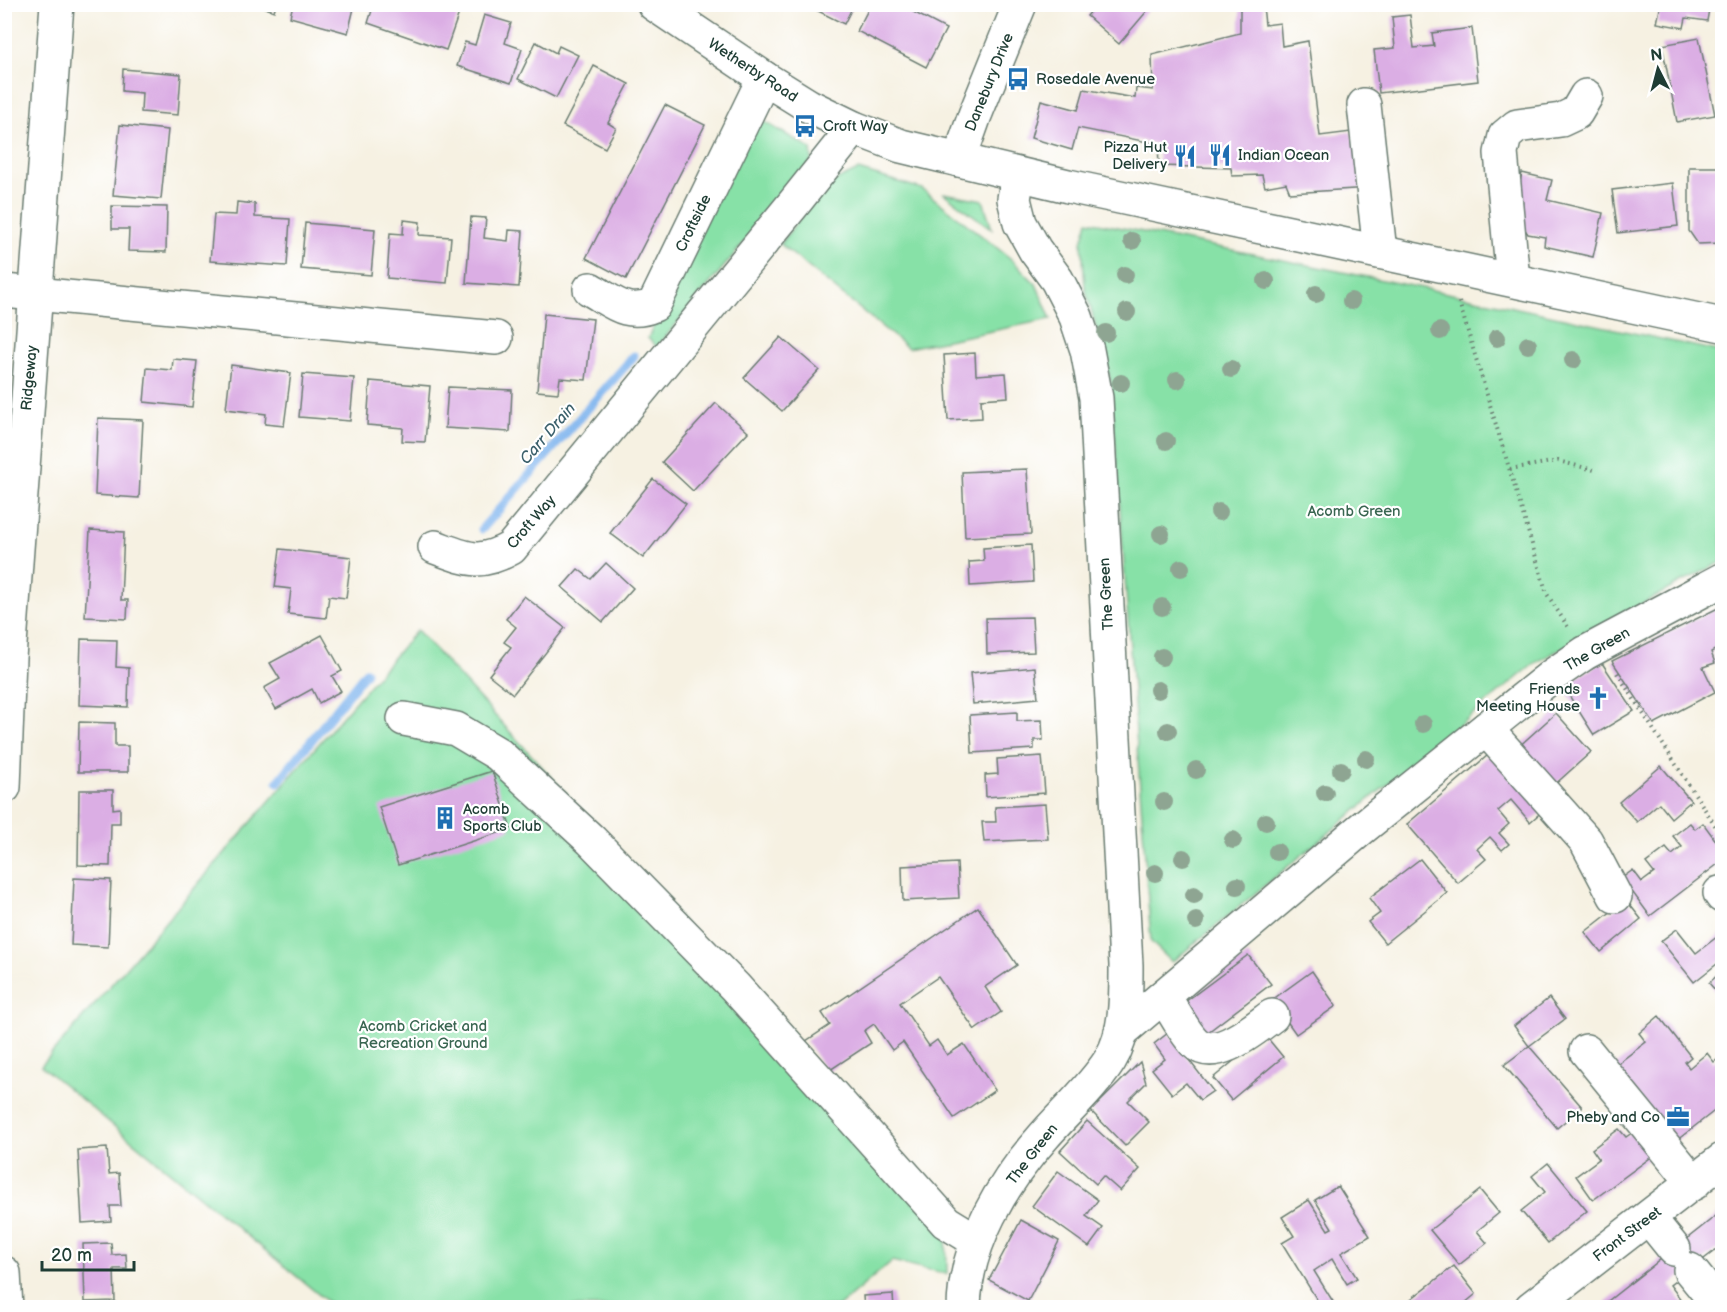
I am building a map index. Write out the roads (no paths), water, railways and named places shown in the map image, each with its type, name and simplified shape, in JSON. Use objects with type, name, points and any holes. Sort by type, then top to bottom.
[{"type":"street","name":"Ridgeway","points":[[4,787],[8,625],[37,293],[57,4]]},
{"type":"street","name":"Wetherby Road","points":[[654,4],[809,106],[854,128],[901,146],[959,160]]},
{"type":"street","name":"Danebury Drive","points":[[959,160],[1020,4]]},
{"type":"street","name":"Croftside","points":[[590,289],[626,310],[642,310],[654,305],[764,78]]},
{"type":"street","points":[[1513,280],[1501,153],[1505,136],[1517,126],[1561,120],[1576,113],[1586,96]]},
{"type":"street","points":[[1364,105],[1380,252]]},
{"type":"street","name":"Croft Way","points":[[435,547],[471,560],[494,558],[511,548],[854,128]]},
{"type":"street","points":[[959,160],[1018,175],[1722,325]]},
{"type":"street","name":"The Green","points":[[964,1298],[977,1240],[1013,1175],[1110,1059],[1121,1032],[1126,996],[1096,398],[1087,350],[1076,317],[1057,280],[1035,250],[1020,223],[1014,199],[1018,175]]},
{"type":"street","points":[[4,291],[496,338]]},
{"type":"street","name":"The Green","points":[[1121,1032],[1361,829],[1553,675],[1599,646],[1722,580]]},
{"type":"street","points":[[404,719],[456,729],[498,753],[591,840],[735,987],[946,1222],[977,1240]]},
{"type":"street","points":[[1486,729],[1586,841],[1615,896]]},
{"type":"street","points":[[1164,996],[1195,1043],[1209,1050],[1232,1044],[1272,1016]]},
{"type":"street","points":[[1586,1051],[1694,1182]]},
{"type":"street","name":"Front Street","points":[[1531,1308],[1722,1160]]},
{"type":"street","points":[[1649,1218],[1721,1308]]},
{"type":"street","points":[[4,1274],[6,1308]]},
{"type":"waterway","name":"Carr Drain","points":[[482,529],[634,356]]},
{"type":"waterway","name":"Carr Drain","points":[[278,782],[366,672]]},
{"type":"place","name":"Rosedale Avenue","points":[[1018,79]]},
{"type":"place","name":"Croft Way","points":[[805,126]]},
{"type":"place","name":"Indian Ocean","points":[[1220,155]]},
{"type":"place","name":"Pizza Hut Delivery","points":[[1185,156]]},
{"type":"place","name":"Friends Meeting House","points":[[1598,698]]},
{"type":"place","name":"Acomb Sports Club","points":[[445,818]]},
{"type":"place","name":"Pheby and Co","points":[[1678,1117]]},
{"type":"park label","name":"Acomb Green","points":[[1354,511]]},
{"type":"park label","name":"Acomb Cricket and Recreation Ground","points":[[423,1034]]}]
